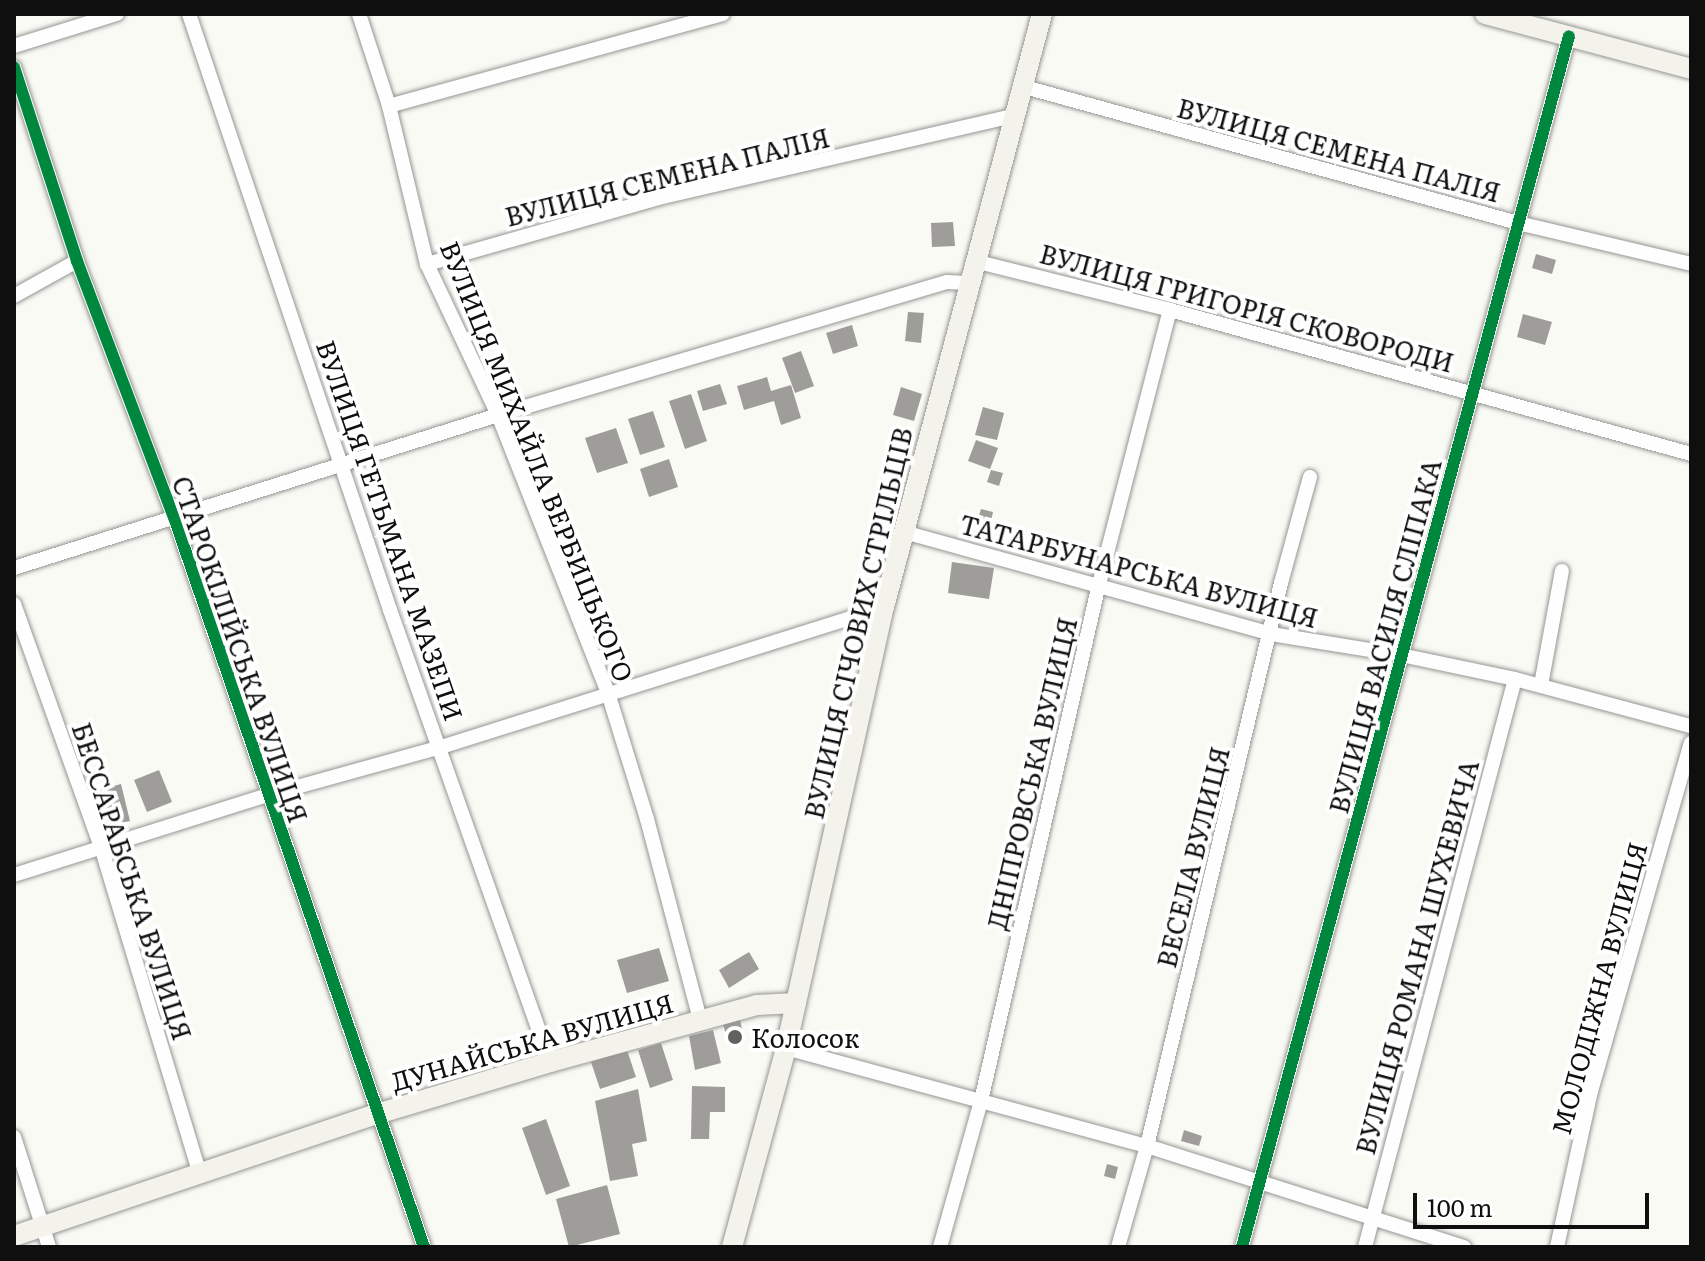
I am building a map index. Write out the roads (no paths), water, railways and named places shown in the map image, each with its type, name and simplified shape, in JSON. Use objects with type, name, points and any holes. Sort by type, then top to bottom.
[{"type":"main road","name":"ВУЛИЦЯ СІЧОВИХ СТРІЛЬЦІВ","points":[[732,1247],[786,1048],[884,607],[1042,14]]},
{"type":"main road","points":[[1485,14],[1691,69]]},
{"type":"main road","name":"ДУНАЙСЬКА ВУЛИЦЯ","points":[[14,1236],[46,1237],[200,1175],[377,1114],[550,1062],[757,1005],[796,1003]]},
{"type":"street","points":[[14,46],[117,14]]},
{"type":"street","name":"ВУЛИЦЯ ГЕТЬМАНА МАЗЕПИ","points":[[189,14],[550,1062]]},
{"type":"street","name":"ВУЛИЦЯ МИХАЙЛА ВЕРБИЦЬКОГО","points":[[359,14],[389,106],[427,264],[498,415],[608,693],[647,819],[700,1019]]},
{"type":"street","points":[[389,106],[723,14]]},
{"type":"street","name":"ВУЛИЦЯ ВАСИЛЯ СЛІПАКА","points":[[1242,1247],[1569,36]]},
{"type":"street","name":"СТАРОКІЛІЙСЬКА ВУЛИЦЯ","points":[[14,67],[77,261],[175,520],[424,1247]]},
{"type":"street","name":"ВУЛИЦЯ СЕМЕНА ПАЛІЯ","points":[[1021,86],[1518,223],[1691,264]]},
{"type":"street","name":"ВУЛИЦЯ СЕМЕНА ПАЛІЯ","points":[[427,264],[662,197],[1013,116]]},
{"type":"street","points":[[14,296],[77,261]]},
{"type":"street","name":"ВУЛИЦЯ ГРИГОРІЯ СКОВОРОДИ","points":[[974,261],[1472,391],[1691,454]]},
{"type":"street","points":[[14,568],[175,520],[342,463],[498,415],[947,282],[968,283]]},
{"type":"street","name":"ДНІПРОВСЬКА ВУЛИЦЯ","points":[[940,1247],[981,1101],[1098,588],[1170,310]]},
{"type":"street","name":"ВЕСЕЛА ВУЛИЦЯ","points":[[1118,1247],[1147,1146],[1310,477]]},
{"type":"street","name":"ТАТАРБУНАРСЬКА ВУЛИЦЯ","points":[[904,532],[1271,634],[1401,655],[1515,679],[1691,726]]},
{"type":"street","points":[[1541,685],[1562,571]]},
{"type":"street","name":"БЕССАРАБСЬКА ВУЛИЦЯ","points":[[14,604],[102,850],[200,1175]]},
{"type":"street","points":[[14,875],[102,850],[268,795],[441,747],[884,607]]},
{"type":"street","name":"ВУЛИЦЯ РОМАНА ШУХЕВИЧА","points":[[1365,1247],[1515,679]]},
{"type":"street","name":"МОЛОДІЖНА ВУЛИЦЯ","points":[[1557,1247],[1591,1091],[1691,743]]},
{"type":"street","points":[[786,1048],[1147,1146],[1464,1247]]},
{"type":"street","points":[[14,1137],[46,1237]]},
{"type":"place","name":"Колосок","points":[[735,1037]]}]
